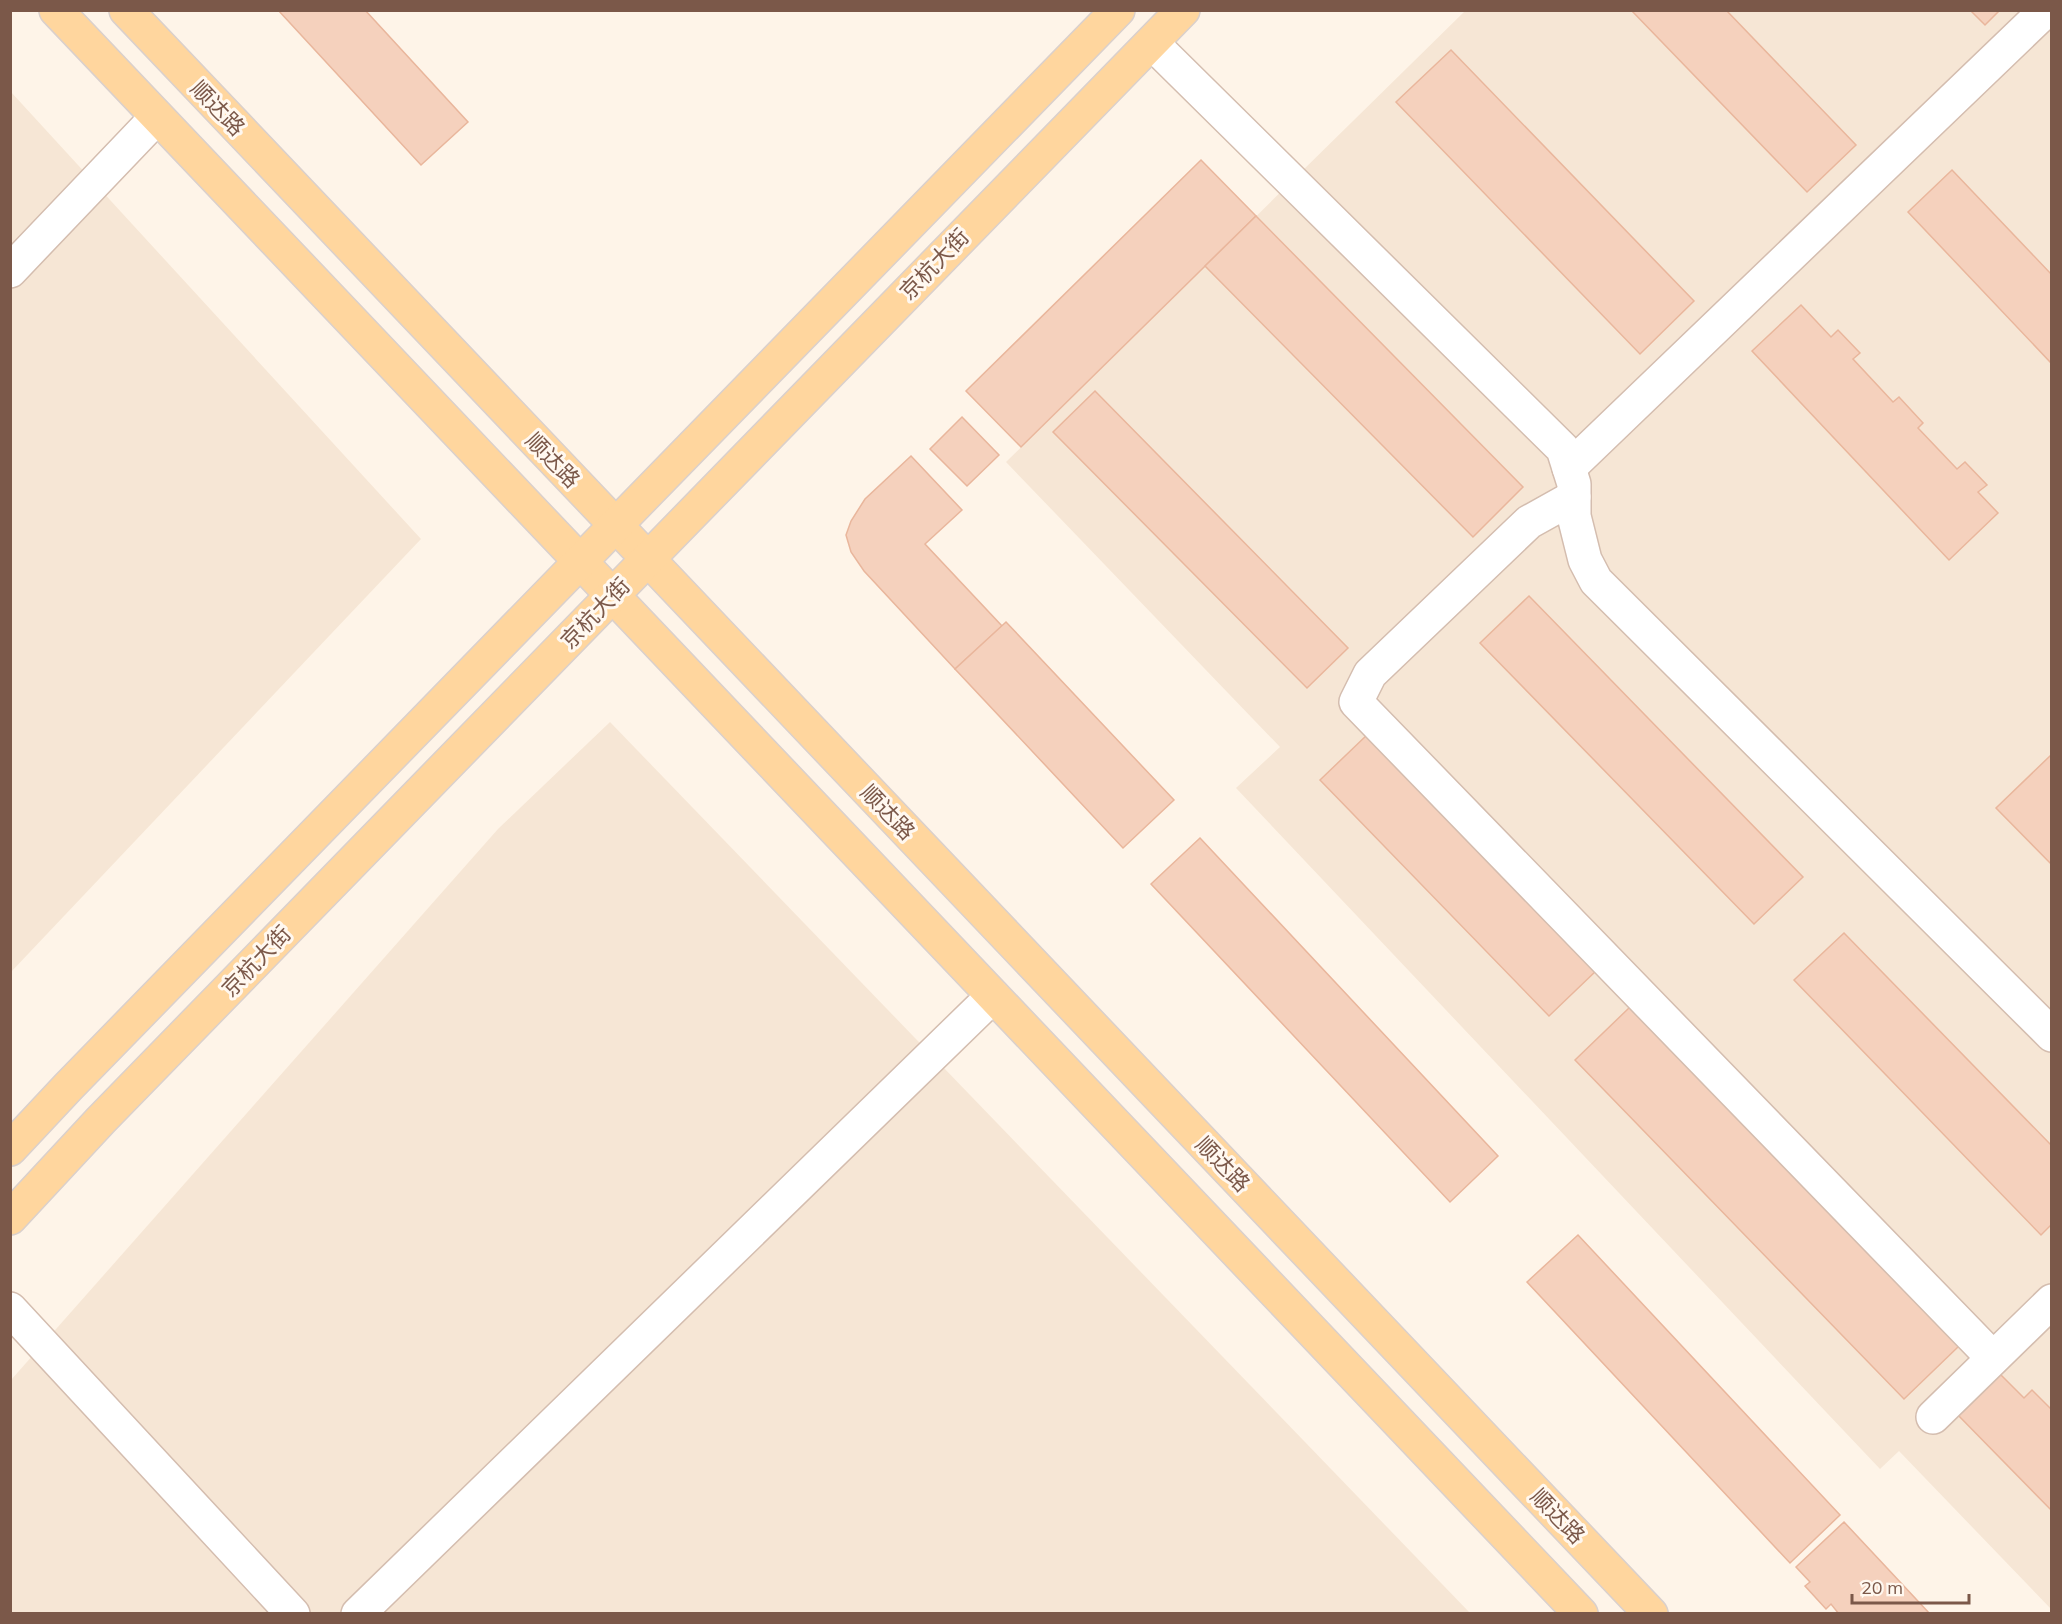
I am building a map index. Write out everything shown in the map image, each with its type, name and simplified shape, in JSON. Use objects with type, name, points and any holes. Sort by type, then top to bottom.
[{"type":"main road","points":[[56,10],[1581,1614]]},
{"type":"main road","name":"顺达路","points":[[126,10],[1651,1614]]},
{"type":"main road","name":"京杭大街","points":[[10,1149],[84,1070],[1118,10]]},
{"type":"main road","name":"京杭大街","points":[[10,1218],[101,1120],[1184,10]]},
{"type":"street","points":[[1994,1358],[1356,702],[1370,674],[1528,522],[1572,483],[2046,10]]},
{"type":"street","points":[[1152,43],[1563,449],[1572,483],[1574,516],[1585,560],[1596,581],[2052,1035]]},
{"type":"street","points":[[10,271],[157,117]]},
{"type":"street","points":[[358,1614],[993,996]]},
{"type":"street","points":[[1933,1417],[2052,1301]]},
{"type":"street","points":[[10,1309],[293,1614]]},
{"type":"shaded area","points":[[1465,11],[2051,11],[2051,1609],[1899,1451],[1880,1469],[1236,788],[1280,747],[1006,462]]},
{"type":"shaded area","points":[[11,92],[421,539],[11,972]]},
{"type":"shaded area","points":[[610,722],[1470,1613],[11,1614],[11,1380],[498,829]]},
{"type":"building","points":[[278,10],[365,10],[468,122],[421,165]]},
{"type":"building","points":[[1631,10],[1726,10],[1856,145],[1807,192]]},
{"type":"building","points":[[1970,10],[2000,10],[1985,25]]},
{"type":"building","points":[[1451,50],[1694,301],[1640,354],[1396,102]]},
{"type":"building","points":[[1201,160],[1256,216],[1021,447],[966,391]]},
{"type":"building","points":[[1952,170],[2052,275],[2052,364],[1908,212]]},
{"type":"building","points":[[1256,216],[1523,487],[1473,537],[1205,266]]},
{"type":"building","points":[[1801,305],[1831,337],[1838,330],[1860,353],[1853,359],[1893,402],[1899,397],[1923,423],[1918,428],[1957,469],[1965,462],[1987,485],[1978,492],[1998,513],[1949,560],[1752,351]]},
{"type":"building","points":[[1095,391],[1348,648],[1307,688],[1053,432]]},
{"type":"building","points":[[962,417],[999,455],[967,486],[930,449]]},
{"type":"building","points":[[911,456],[962,510],[925,544],[1002,626],[955,669],[864,571],[851,552],[846,535],[851,521],[865,499]]},
{"type":"building","points":[[1529,596],[1803,877],[1754,924],[1480,643]]},
{"type":"building","points":[[1006,622],[1174,800],[1123,848],[955,669]]},
{"type":"building","points":[[1369,733],[1598,969],[1549,1016],[1320,780]]},
{"type":"building","points":[[2052,756],[2052,865],[1996,808]]},
{"type":"building","points":[[1200,838],[1498,1156],[1450,1202],[1151,884]]},
{"type":"building","points":[[1844,933],[2052,1146],[2052,1224],[2041,1235],[1794,980]]},
{"type":"building","points":[[1630,1007],[1959,1346],[1904,1399],[1575,1060]]},
{"type":"building","points":[[1578,1235],[1840,1515],[1790,1563],[1527,1282]]},
{"type":"building","points":[[1998,1372],[2024,1398],[2032,1390],[2052,1410],[2052,1511],[1956,1413]]},
{"type":"building","points":[[1844,1522],[1930,1614],[1839,1614],[1831,1604],[1826,1609],[1805,1586],[1810,1582],[1796,1567]]}]
